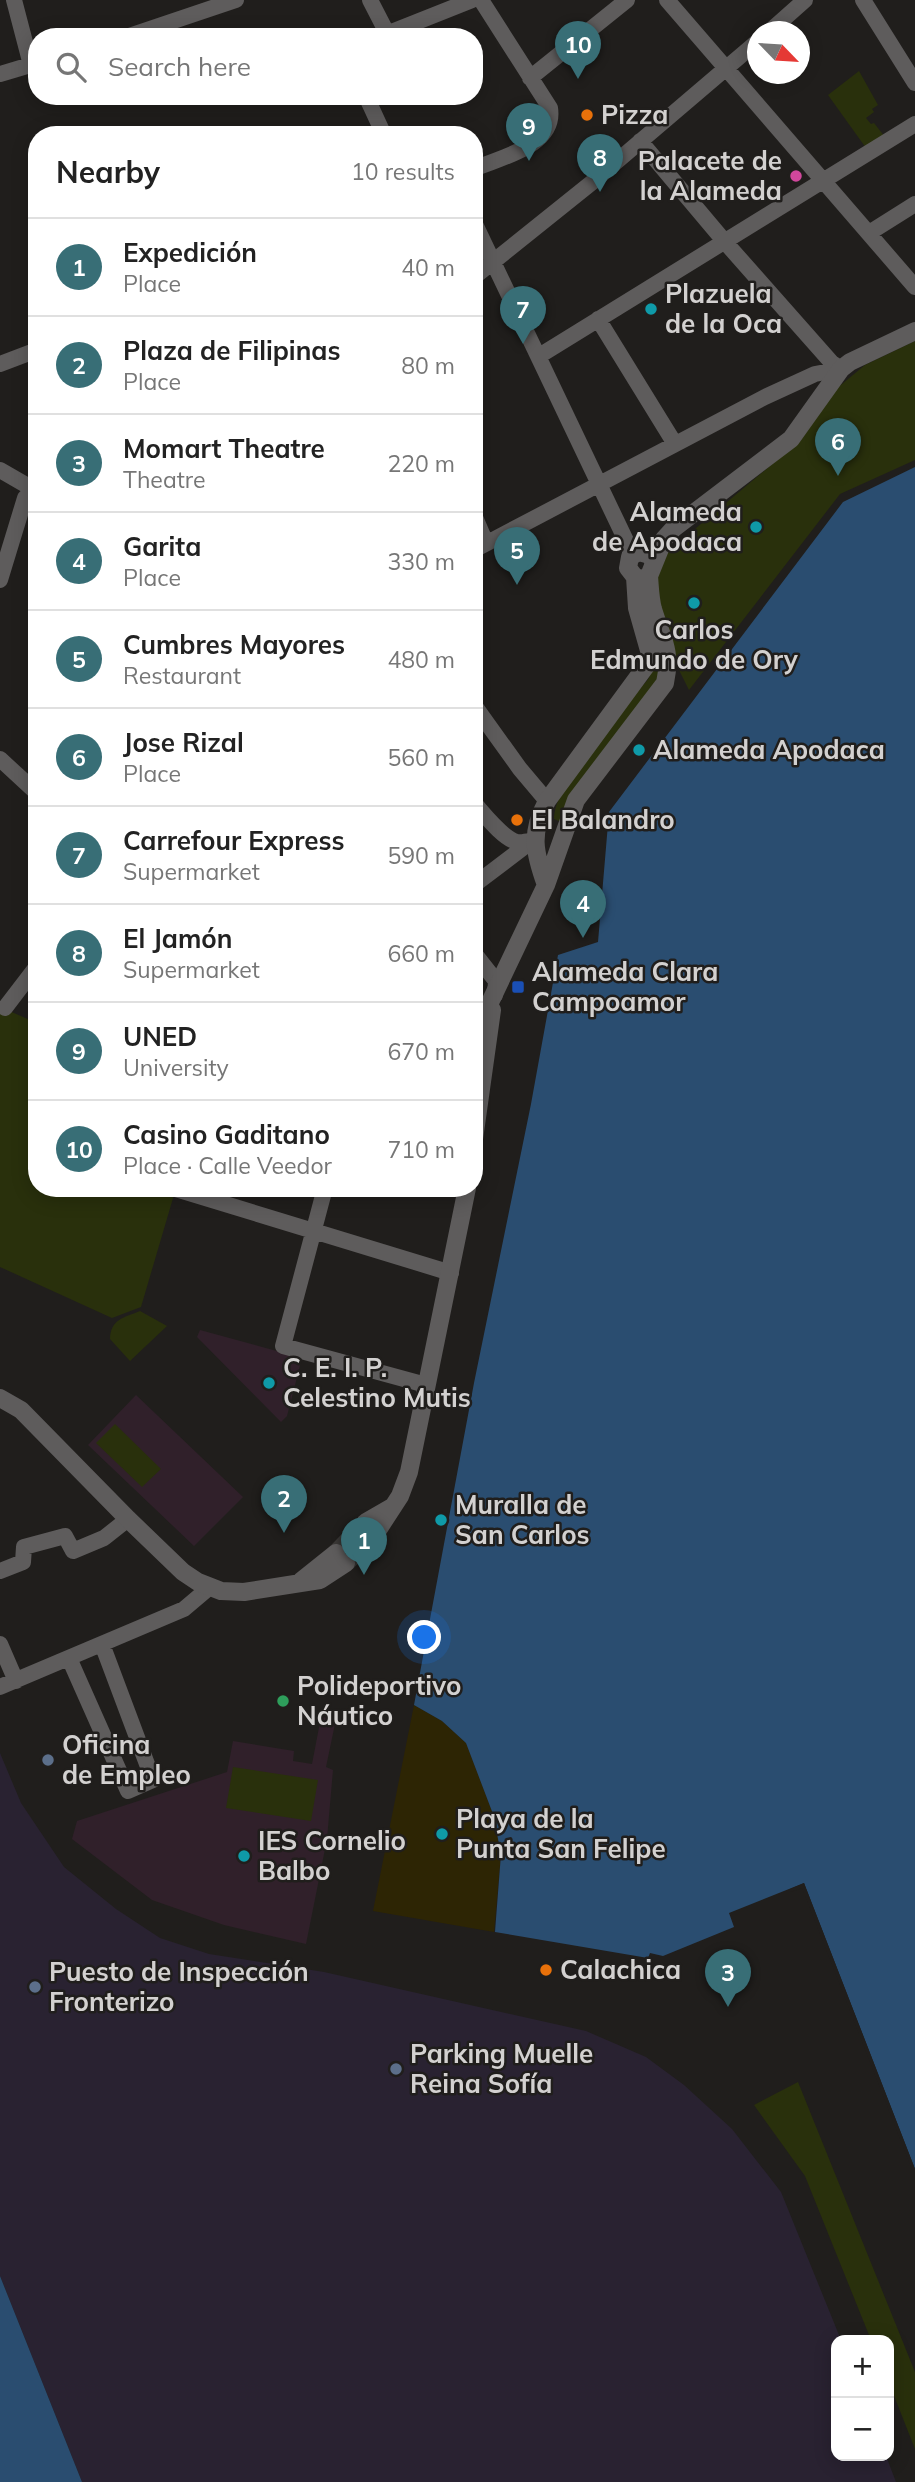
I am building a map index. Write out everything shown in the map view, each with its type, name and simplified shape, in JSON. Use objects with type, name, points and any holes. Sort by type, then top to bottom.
[{"type":"street","points":[[14,0],[28,45]]},
{"type":"street","points":[[153,28],[236,0]]},
{"type":"street","points":[[370,0],[380,28]]},
{"type":"street","points":[[401,28],[472,0]]},
{"type":"street","points":[[481,0],[550,108],[552,117],[544,134],[536,142],[483,165]]},
{"type":"street","points":[[530,78],[627,0]]},
{"type":"street","points":[[667,0],[915,287]]},
{"type":"street","points":[[781,21],[805,0]]},
{"type":"street","points":[[863,0],[915,83]]},
{"type":"street","points":[[483,270],[747,50]]},
{"type":"street","points":[[0,74],[28,66]]},
{"type":"street","points":[[370,105],[380,126]]},
{"type":"street","points":[[538,356],[915,124]]},
{"type":"street","points":[[640,141],[725,242],[832,363],[841,369]]},
{"type":"street","points":[[869,233],[915,204]]},
{"type":"street","points":[[483,241],[630,549],[635,554],[650,555],[637,608],[650,654],[646,666],[540,814],[534,840],[546,886]]},
{"type":"street","points":[[598,320],[675,444]]},
{"type":"street","points":[[483,1018],[546,886],[576,800],[665,683],[669,664],[667,650],[652,606],[646,572],[664,539],[674,528],[786,444],[849,362],[915,331]]},
{"type":"street","points":[[0,364],[28,353]]},
{"type":"street","points":[[483,545],[815,373],[841,369]]},
{"type":"street","points":[[0,470],[28,484]]},
{"type":"street","points":[[0,580],[28,495]]},
{"type":"street","points":[[635,554],[660,533],[674,528]]},
{"type":"street","points":[[483,717],[547,801]]},
{"type":"street","points":[[0,760],[28,785]]},
{"type":"street","points":[[483,814],[511,839],[518,842],[534,840]]},
{"type":"street","points":[[483,878],[534,840]]},
{"type":"street","points":[[483,964],[496,981],[483,1065]]},
{"type":"street","points":[[5,1008],[28,977]]},
{"type":"street","points":[[202,1197],[451,1273]]},
{"type":"street","points":[[323,1197],[283,1346],[426,1385]]},
{"type":"street","points":[[371,1528],[394,1505],[405,1486],[409,1472],[465,1197]]},
{"type":"street","points":[[0,1398],[21,1410],[183,1572],[210,1587],[232,1592],[320,1580],[341,1558]]},
{"type":"street","points":[[0,1410],[29,1419]]},
{"type":"street","points":[[0,1571],[23,1562],[24,1547],[65,1536],[73,1552],[104,1538],[128,1519]]},
{"type":"street","points":[[0,1687],[184,1609],[210,1587]]},
{"type":"street","points":[[0,1644],[16,1681]]},
{"type":"street","points":[[69,1658],[128,1791],[153,1780],[102,1644]]},
{"type":"shaded area","name":"C. E. I. P. Celestino Mutis","points":[[200,1330],[302,1358],[287,1416],[281,1422],[197,1337]]},
{"type":"shaded area","points":[[136,1395],[243,1497],[194,1546],[88,1445]]},
{"type":"shaded area","points":[[321,1717],[336,1719],[326,1767],[333,1770],[327,1839],[306,1944],[224,1925],[152,1900],[72,1839],[77,1821],[227,1772],[233,1741],[294,1751],[293,1761],[312,1764]]},
{"type":"shaded area","points":[[0,1753],[21,1803],[64,1867],[116,1909],[160,1938],[209,1954],[324,1972],[586,2031],[646,2057],[684,2085],[732,2129],[781,2192],[839,2335],[831,2335],[831,2461],[888,2461],[896,2482],[82,2482],[0,2276]]},
{"type":"green space","points":[[859,71],[878,105],[866,118],[871,124],[874,123],[885,137],[866,148],[828,95]]},
{"type":"green space","name":"Alameda de Apodaca","points":[[915,341],[915,460],[840,494],[689,690],[680,672],[655,590],[658,560],[801,440],[836,389],[865,365]]},
{"type":"green space","points":[[664,650],[661,686],[561,822],[554,819],[565,786],[578,766],[649,678],[655,663],[654,651]]},
{"type":"green space","points":[[0,1007],[28,1019],[28,1197],[173,1197],[141,1307],[112,1318],[0,1267]]},
{"type":"green space","points":[[140,1311],[167,1326],[130,1361],[110,1339],[111,1332],[119,1320]]},
{"type":"green space","points":[[115,1424],[161,1469],[142,1487],[96,1443]]},
{"type":"green space","points":[[233,1767],[318,1780],[311,1821],[226,1808]]},
{"type":"green space","points":[[798,2082],[915,2372],[915,2449],[894,2396],[894,2335],[869,2335],[805,2176],[754,2105]]},
{"type":"sand","name":"Playa de la Punta San Felipe","points":[[414,1705],[442,1721],[466,1743],[493,1814],[501,1854],[494,1932],[373,1911]]},
{"type":"water","points":[[915,467],[915,2169],[804,1883],[729,1913],[734,1927],[663,1956],[650,1953],[648,1958],[495,1932],[501,1854],[493,1814],[466,1743],[442,1721],[414,1705],[558,955],[598,942],[609,812],[843,502]]},
{"type":"water","points":[[0,2276],[82,2482],[0,2482]]},
{"type":"pier","points":[[804,1883],[915,2173],[802,1888],[791,1892],[790,1889]]},
{"type":"tunnel","points":[[336,1553],[366,1522]]},
{"type":"tunnel","points":[[346,1563],[376,1533]]},
{"type":"place","name":"Casino Gaditano","points":[[578,79]]},
{"type":"place","name":"Pizza","points":[[587,115]]},
{"type":"place","name":"UNED","points":[[529,161]]},
{"type":"place","name":"Palacete de la Alameda","points":[[796,176]]},
{"type":"place","name":"El Jamón","points":[[600,192]]},
{"type":"place","name":"Plazuela de la Oca","points":[[651,309]]},
{"type":"place","name":"Carrefour Express","points":[[523,344]]},
{"type":"place","name":"Jose Rizal","points":[[838,476]]},
{"type":"place","name":"Alameda de Apodaca","points":[[756,527]]},
{"type":"place","name":"Cumbres Mayores","points":[[517,585]]},
{"type":"place","name":"Carlos Edmundo de Ory","points":[[694,603]]},
{"type":"place","name":"Alameda Apodaca","points":[[639,750]]},
{"type":"place","name":"El Balandro","points":[[517,820]]},
{"type":"place","name":"Garita","points":[[583,938]]},
{"type":"place","name":"Alameda Clara Campoamor","points":[[518,987]]},
{"type":"place","name":"C. E. I. P. Celestino Mutis","points":[[269,1383]]},
{"type":"place","name":"Muralla de San Carlos","points":[[441,1520]]},
{"type":"place","name":"Plaza de Filipinas","points":[[284,1533]]},
{"type":"place","name":"Expedición","points":[[364,1575]]},
{"type":"place","name":"Polideportivo Náutico","points":[[283,1701]]},
{"type":"place","name":"Oficina de Empleo","points":[[48,1760]]},
{"type":"place","name":"Playa de la Punta San Felipe","points":[[442,1834]]},
{"type":"place","name":"IES Cornelio Balbo","points":[[244,1856]]},
{"type":"place","name":"Calachica","points":[[546,1970]]},
{"type":"place","name":"Puesto de Inspección Fronterizo","points":[[35,1987]]},
{"type":"place","name":"Momart Theatre","points":[[728,2007]]},
{"type":"place","name":"Parking Muelle Reina Sofía","points":[[396,2069]]}]
